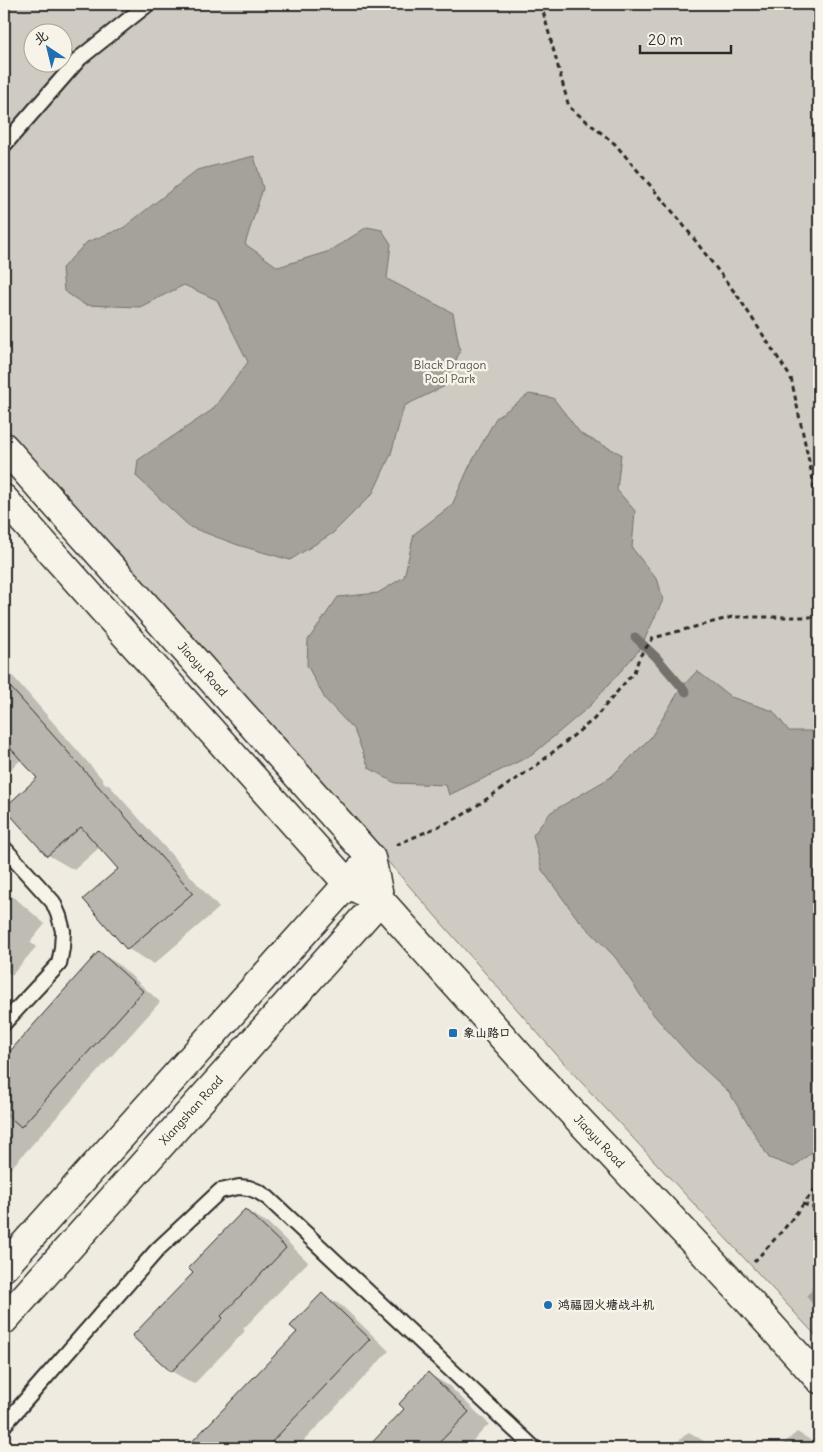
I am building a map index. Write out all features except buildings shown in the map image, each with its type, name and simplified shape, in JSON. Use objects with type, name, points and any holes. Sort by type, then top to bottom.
[{"type":"main road","name":"Jiaoyu Road","points":[[4,447],[371,858],[380,900]]},
{"type":"main road","name":"Jiaoyu Road","points":[[4,499],[348,884],[380,900],[534,1072],[736,1287],[819,1379]]},
{"type":"main road","points":[[4,1267],[371,858]]},
{"type":"main road","name":"Xiangshan Road","points":[[4,1320],[380,900]]},
{"type":"lane","points":[[4,145],[80,58],[148,4]]},
{"type":"lane","points":[[4,848],[53,902],[59,916],[62,948],[59,964],[4,1023]]},
{"type":"lane","points":[[4,1425],[158,1248],[220,1191],[239,1187],[259,1192],[268,1198],[534,1448]]},
{"type":"path","points":[[541,4],[569,107],[615,144],[678,218],[739,298],[791,378],[813,480],[816,528],[819,532]]},
{"type":"path","points":[[371,858],[460,817],[537,765],[594,720],[634,672],[640,656],[653,638],[732,617],[814,617],[819,615]]},
{"type":"path","points":[[736,1287],[745,1273],[784,1229],[819,1184]]},
{"type":"path","points":[[803,1204],[819,1209]]},
{"type":"green space","name":"Black Dragon Pool Park","points":[[4,4],[819,4],[819,1339],[570,1070],[119,554],[4,427]]},
{"type":"shaded area","points":[[254,156],[263,188],[245,244],[278,267],[330,251],[367,227],[382,230],[391,244],[387,279],[453,313],[460,351],[445,386],[404,406],[391,454],[373,493],[333,533],[290,560],[238,545],[190,527],[136,476],[138,460],[212,410],[248,362],[217,300],[184,285],[140,307],[85,305],[64,291],[62,268],[87,242],[123,228],[197,170]]},
{"type":"shaded area","points":[[529,394],[553,398],[581,434],[621,454],[617,490],[635,511],[632,548],[658,581],[663,600],[640,649],[591,705],[532,755],[449,795],[446,785],[395,783],[369,768],[354,730],[325,699],[307,665],[308,640],[338,597],[378,593],[404,577],[414,534],[452,505],[469,467],[496,418]]},
{"type":"shaded area","points":[[697,671],[731,697],[773,711],[789,731],[819,733],[819,1146],[794,1167],[769,1158],[729,1092],[691,1057],[653,1014],[615,957],[577,918],[542,870],[533,835],[551,812],[611,777],[651,737],[681,688]]},
{"type":"waterway","points":[[635,637],[656,657],[686,692]]},
{"type":"place","name":"象山路口","points":[[453,1033]]},
{"type":"place","name":"鸿福园火塘战斗机","points":[[548,1305]]}]
